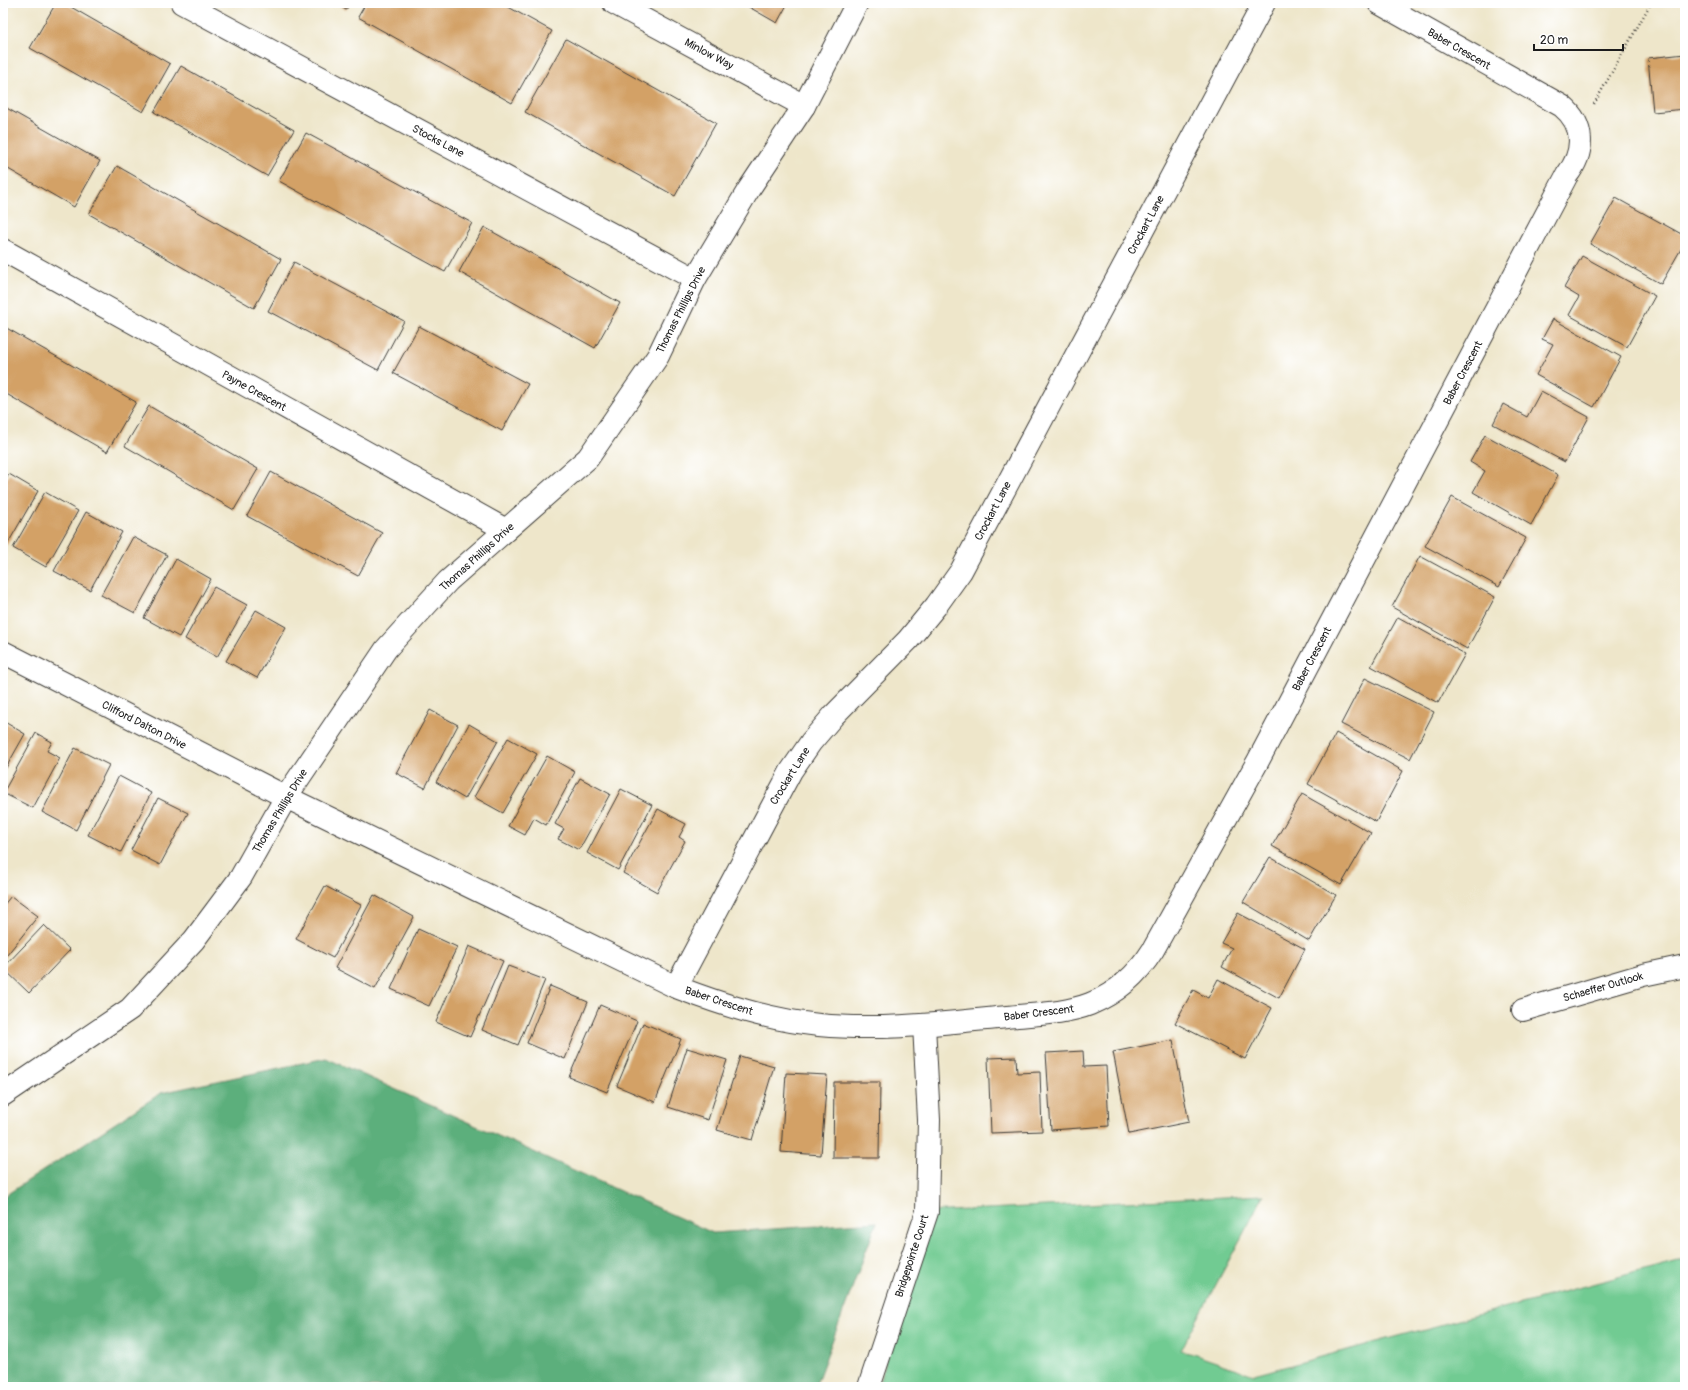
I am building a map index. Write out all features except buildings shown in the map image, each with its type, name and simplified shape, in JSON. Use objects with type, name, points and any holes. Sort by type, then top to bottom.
[{"type":"street","name":"Stocks Lane","points":[[182,3],[695,279]]},
{"type":"street","name":"Minlow Way","points":[[614,3],[804,106]]},
{"type":"street","name":"Thomas Phillips Drive","points":[[4,1092],[130,1009],[194,940],[241,877],[286,797],[386,650],[448,581],[588,458],[658,356],[695,279],[749,189],[804,106],[857,3]]},
{"type":"street","name":"Crockart Lane","points":[[676,987],[791,771],[811,742],[834,715],[908,640],[936,606],[961,570],[1264,3]]},
{"type":"street","name":"Baber Crescent","points":[[676,987],[722,1005],[770,1017],[819,1025],[868,1027],[924,1025],[1080,1008],[1100,1000],[1118,989],[1134,975],[1148,958],[1258,761],[1576,161],[1580,149],[1580,133],[1571,114],[1556,101],[1544,96],[1379,3]]},
{"type":"street","name":"Payne Crescent","points":[[3,250],[506,530]]},
{"type":"street","name":"Clifford Dalton Drive","points":[[3,652],[286,797],[676,987]]},
{"type":"street","name":"Schaeffer Outlook","points":[[1522,1010],[1644,975],[1685,966]]},
{"type":"street","name":"Bridgepointe Court","points":[[869,1387],[927,1212],[929,1120],[924,1025]]},
{"type":"path","points":[[1580,133],[1602,88],[1650,3]]},
{"type":"green space","points":[[326,1058],[713,1233],[877,1222],[815,1387],[3,1387],[3,1197],[161,1093]]},
{"type":"green space","points":[[1264,1195],[1181,1350],[1254,1375],[1685,1259],[1685,1387],[878,1387],[927,1212]]}]
